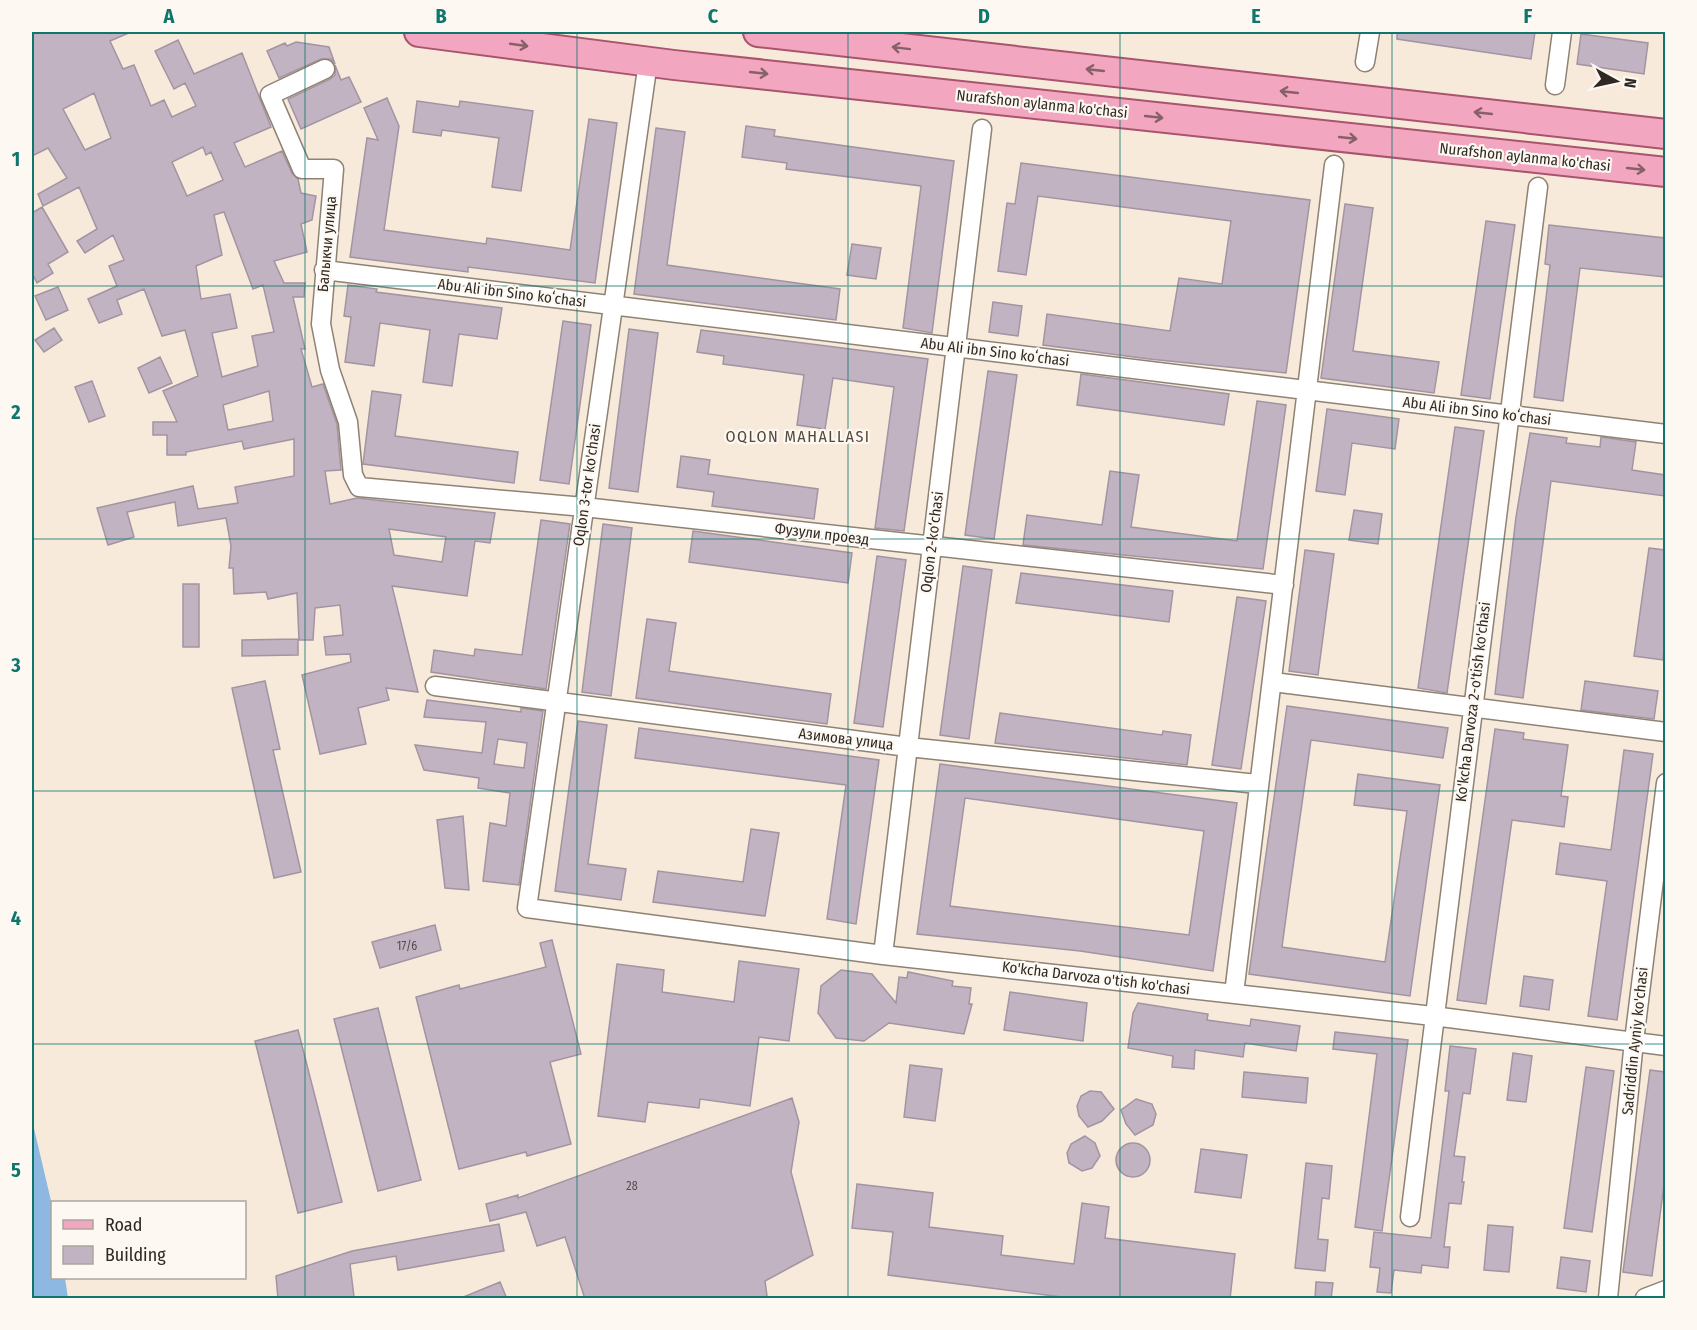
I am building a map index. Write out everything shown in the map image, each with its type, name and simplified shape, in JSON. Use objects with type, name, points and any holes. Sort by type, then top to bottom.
[{"type":"main road","name":"Nurafshon aylanma ko'chasi","points":[[419,32],[1537,173],[1665,172]]},
{"type":"main road","points":[[758,32],[1665,134]]},
{"type":"main road","points":[[1537,173],[1541,120]]},
{"type":"street","points":[[1365,62],[1370,32]]},
{"type":"street","points":[[1555,85],[1562,32]]},
{"type":"street","name":"Oqlon 3-tor ko'chasi","points":[[527,908],[648,62]]},
{"type":"street","name":"Балыкчи улица","points":[[325,69],[270,95],[302,170],[334,169],[321,324],[330,370],[348,422],[353,475],[359,487]]},
{"type":"street","name":"Oqlon 2-ko‘chasi","points":[[882,955],[982,129]]},
{"type":"street","points":[[1234,994],[1257,784],[1273,682],[1334,165]]},
{"type":"street","name":"Ko'kcha Darvoza 2-o'tish ko'chasi","points":[[1410,1217],[1433,1016],[1510,415],[1537,173]]},
{"type":"street","name":"Abu Ali ibn Sino koʻchasi","points":[[324,270],[1665,434]]},
{"type":"street","name":"Фузули проезд","points":[[359,487],[584,507],[1284,585]]},
{"type":"street","points":[[1273,682],[1665,732]]},
{"type":"street","name":"Азимова улица","points":[[435,686],[908,747],[1257,784]]},
{"type":"street","name":"Sadriddin Ayniy ko'chasi","points":[[1608,1299],[1634,1041],[1662,836],[1665,783]]},
{"type":"street","name":"Ko'kcha Darvoza o'tish ko'chasi","points":[[527,908],[882,955],[1433,1016],[1665,1046]]},
{"type":"street","points":[[1645,1299],[1665,1290]]},
{"type":"water","points":[[32,1120],[51,1201],[51,1279],[65,1279],[68,1298],[32,1298]]},
{"type":"building","points":[[32,32],[131,32],[110,41],[123,69],[134,65],[151,106],[164,100],[172,117],[196,106],[185,83],[174,89],[155,51],[178,40],[194,74],[242,53],[271,127],[234,143],[245,167],[282,151],[292,173],[298,179],[301,193],[316,196],[312,220],[301,224],[307,252],[274,261],[284,283],[305,283],[304,297],[293,297],[305,349],[301,349],[312,387],[323,384],[337,424],[341,470],[325,471],[330,504],[357,498],[495,513],[490,543],[475,541],[467,596],[392,586],[418,692],[386,688],[389,700],[358,708],[366,744],[320,754],[302,675],[351,662],[350,654],[326,655],[324,637],[343,635],[340,605],[315,608],[313,640],[299,640],[297,593],[268,599],[266,592],[234,594],[233,568],[229,568],[231,546],[226,518],[178,526],[175,502],[127,512],[134,537],[108,545],[97,508],[193,486],[198,509],[238,503],[235,487],[294,476],[294,439],[244,449],[242,441],[186,452],[186,455],[167,455],[167,435],[153,435],[153,422],[177,422],[163,391],[198,376],[185,330],[162,336],[144,289],[117,300],[122,314],[99,323],[88,299],[117,286],[109,266],[124,260],[113,235],[85,253],[77,241],[97,229],[79,187],[43,206],[38,194],[67,178],[48,148],[32,156]],"holes":[[[94,93],[111,138],[85,150],[63,109]],[[203,147],[206,155],[211,152],[223,180],[187,196],[172,162]],[[224,212],[253,289],[263,285],[274,332],[252,336],[258,366],[222,377],[212,333],[237,328],[230,294],[201,299],[196,266],[222,255],[214,215]],[[269,391],[273,421],[228,430],[223,405]],[[389,529],[446,537],[442,562],[394,555]]]},
{"type":"building","points":[[1397,32],[1535,32],[1531,59],[1397,39]]},
{"type":"building","points":[[1581,34],[1648,43],[1644,74],[1577,64]]},
{"type":"building","points":[[296,42],[329,47],[335,64],[331,59],[321,59],[279,78],[267,51],[285,43],[287,46]]},
{"type":"building","points":[[335,65],[341,80],[349,77],[361,102],[301,129],[288,99],[330,79],[335,75]]},
{"type":"building","points":[[387,98],[399,126],[384,230],[486,244],[487,238],[570,250],[589,119],[617,123],[595,283],[468,267],[468,272],[350,257],[367,138],[378,140],[364,108]]},
{"type":"building","points":[[417,101],[459,107],[460,101],[533,111],[521,191],[492,187],[499,138],[442,130],[441,136],[413,132]]},
{"type":"building","points":[[746,126],[775,130],[774,136],[954,161],[932,333],[903,328],[921,186],[786,169],[787,163],[742,157]]},
{"type":"building","points":[[656,128],[685,132],[667,265],[840,289],[836,320],[634,294]]},
{"type":"building","points":[[1021,163],[1310,200],[1286,373],[1043,345],[1047,314],[1170,331],[1179,278],[1222,284],[1231,221],[1038,196],[1026,275],[998,271],[1007,203],[1015,204]]},
{"type":"building","points":[[1345,204],[1373,208],[1353,351],[1439,362],[1434,393],[1321,378]]},
{"type":"building","points":[[42,207],[68,252],[48,264],[53,273],[37,283],[32,273],[32,213]]},
{"type":"building","points":[[1486,221],[1515,225],[1490,399],[1461,395]]},
{"type":"building","points":[[1549,225],[1665,238],[1665,277],[1580,268],[1563,401],[1534,397],[1550,265],[1545,264]]},
{"type":"building","points":[[852,244],[881,248],[876,279],[847,275]]},
{"type":"building","points":[[348,285],[377,289],[376,292],[502,308],[497,339],[459,334],[452,386],[423,382],[430,330],[380,323],[374,366],[345,362],[351,317],[344,316]]},
{"type":"building","points":[[58,287],[68,310],[46,320],[35,296]]},
{"type":"building","points":[[993,302],[1022,306],[1018,336],[989,332]]},
{"type":"building","points":[[563,321],[591,325],[569,484],[540,480]]},
{"type":"building","points":[[54,328],[62,340],[44,352],[35,340]]},
{"type":"building","points":[[629,329],[658,333],[638,492],[609,488]]},
{"type":"building","points":[[701,330],[928,359],[904,531],[875,528],[894,387],[833,378],[825,429],[797,425],[804,375],[723,364],[724,356],[697,352]]},
{"type":"building","points":[[160,357],[172,383],[149,393],[138,368]]},
{"type":"building","points":[[988,371],[1017,375],[994,539],[965,535]]},
{"type":"building","points":[[1081,374],[1229,394],[1224,425],[1077,405]]},
{"type":"building","points":[[92,381],[105,416],[89,422],[75,387]]},
{"type":"building","points":[[372,391],[401,395],[395,436],[518,452],[514,483],[363,464]]},
{"type":"building","points":[[1257,401],[1286,405],[1263,569],[1023,545],[1027,515],[1102,525],[1110,471],[1139,475],[1131,527],[1237,541]]},
{"type":"building","points":[[1327,409],[1399,419],[1395,449],[1352,443],[1345,495],[1316,491]]},
{"type":"building","points":[[1455,427],[1484,431],[1447,693],[1418,688]]},
{"type":"building","points":[[1530,433],[1567,438],[1566,443],[1600,447],[1601,437],[1636,442],[1632,470],[1665,475],[1665,496],[1551,481],[1523,698],[1495,694],[1516,517]]},
{"type":"building","points":[[681,456],[710,460],[708,474],[818,489],[814,519],[712,506],[714,492],[677,487]]},
{"type":"building","points":[[1354,510],[1382,514],[1378,544],[1349,540]]},
{"type":"building","points":[[541,520],[570,524],[546,689],[431,672],[434,650],[474,656],[475,649],[522,655]]},
{"type":"building","points":[[603,524],[632,528],[611,696],[582,692]]},
{"type":"building","points":[[693,531],[852,553],[848,583],[689,562]]},
{"type":"building","points":[[1649,548],[1665,550],[1663,660],[1634,656]]},
{"type":"building","points":[[1305,550],[1334,554],[1318,675],[1289,671]]},
{"type":"building","points":[[877,556],[906,560],[883,727],[854,723]]},
{"type":"building","points":[[963,566],[992,570],[969,739],[940,735]]},
{"type":"building","points":[[1021,573],[1173,591],[1169,622],[1016,603]]},
{"type":"building","points":[[183,584],[199,584],[199,647],[183,647]]},
{"type":"building","points":[[1237,597],[1266,601],[1241,769],[1212,765]]},
{"type":"building","points":[[647,619],[676,623],[669,671],[831,694],[827,724],[636,698]]},
{"type":"building","points":[[298,639],[298,655],[242,656],[242,640]]},
{"type":"building","points":[[265,681],[280,749],[273,750],[301,872],[274,878],[232,688]]},
{"type":"building","points":[[1585,681],[1658,691],[1654,719],[1581,710]]},
{"type":"building","points":[[427,700],[521,712],[521,708],[543,711],[519,885],[483,881],[490,823],[506,826],[510,793],[478,788],[479,778],[424,770],[415,745],[482,753],[486,722],[424,717]],"holes":[[[498,739],[527,743],[524,768],[494,764]]]},
{"type":"building","points":[[1287,706],[1448,728],[1443,758],[1311,740],[1289,895],[1282,947],[1385,962],[1407,811],[1354,805],[1358,774],[1440,785],[1410,996],[1249,974]]},
{"type":"building","points":[[1000,713],[1162,735],[1163,731],[1191,735],[1187,765],[995,743]]},
{"type":"building","points":[[578,721],[607,725],[588,864],[626,869],[621,900],[555,891]]},
{"type":"building","points":[[639,728],[879,760],[856,924],[827,919],[846,785],[635,758]]},
{"type":"building","points":[[1495,729],[1524,733],[1523,739],[1568,745],[1561,796],[1568,797],[1564,827],[1512,820],[1486,1004],[1457,1000]]},
{"type":"building","points":[[1624,750],[1653,754],[1617,1020],[1588,1016],[1607,881],[1556,874],[1560,843],[1611,850]]},
{"type":"building","points":[[940,764],[1237,803],[1213,971],[1080,951],[917,934]],"holes":[[[965,798],[1204,831],[1189,935],[950,906]]]},
{"type":"building","points":[[463,816],[469,890],[445,888],[437,820]]},
{"type":"building","points":[[751,829],[779,833],[765,916],[653,902],[658,871],[743,882]]},
{"type":"building","points":[[435,925],[441,950],[380,968],[372,942]]},
{"type":"building","points":[[552,940],[581,1054],[550,1062],[571,1144],[527,1156],[526,1152],[459,1169],[416,997],[459,985],[460,989],[546,967],[540,943]]},
{"type":"building","points":[[739,961],[799,969],[789,1041],[759,1037],[750,1106],[700,1099],[699,1108],[648,1102],[645,1122],[598,1116],[617,964],[664,970],[662,992],[734,1002]]},
{"type":"building","points":[[841,970],[872,974],[896,1003],[899,977],[907,978],[908,972],[953,981],[952,986],[971,988],[969,1004],[972,1004],[964,1034],[889,1023],[864,1041],[836,1038],[818,1013],[821,986]]},
{"type":"building","points":[[1524,976],[1553,980],[1549,1010],[1520,1006]]},
{"type":"building","points":[[1010,992],[1087,1003],[1083,1041],[1004,1030]]},
{"type":"building","points":[[1138,1003],[1208,1014],[1207,1020],[1250,1026],[1251,1019],[1300,1026],[1296,1051],[1245,1043],[1243,1057],[1195,1050],[1194,1069],[1172,1067],[1173,1056],[1128,1048],[1133,1013]]},
{"type":"building","points":[[378,1008],[421,1180],[378,1191],[334,1019]]},
{"type":"building","points":[[298,1030],[342,1202],[298,1213],[255,1041]]},
{"type":"building","points":[[1335,1032],[1408,1040],[1382,1231],[1355,1227],[1377,1054],[1333,1049]]},
{"type":"building","points":[[1450,1046],[1476,1049],[1470,1094],[1463,1093],[1454,1156],[1465,1157],[1462,1182],[1464,1182],[1461,1204],[1449,1203],[1444,1247],[1450,1247],[1448,1268],[1422,1265],[1421,1273],[1394,1270],[1391,1293],[1377,1292],[1380,1268],[1370,1267],[1374,1232],[1431,1238],[1449,1091],[1445,1091]]},
{"type":"building","points":[[1513,1053],[1532,1056],[1526,1102],[1507,1100]]},
{"type":"building","points":[[910,1065],[942,1069],[935,1121],[904,1117]]},
{"type":"building","points":[[1586,1067],[1614,1071],[1592,1232],[1564,1228]]},
{"type":"building","points":[[1650,1070],[1665,1072],[1665,1177],[1652,1276],[1623,1272]]},
{"type":"building","points":[[1244,1072],[1308,1078],[1306,1103],[1242,1097]]},
{"type":"building","points":[[1090,1091],[1101,1092],[1114,1109],[1102,1121],[1088,1127],[1079,1116],[1077,1106],[1081,1096]]},
{"type":"building","points":[[792,1098],[799,1122],[791,1172],[813,1255],[765,1281],[767,1296],[758,1299],[585,1299],[565,1237],[537,1246],[526,1212],[490,1221],[486,1204],[518,1195],[518,1198]]},
{"type":"building","points":[[1136,1099],[1152,1104],[1156,1114],[1153,1125],[1135,1135],[1126,1124],[1121,1110]]},
{"type":"building","points":[[1085,1136],[1095,1143],[1100,1156],[1092,1168],[1082,1171],[1069,1163],[1067,1153],[1071,1144]]},
{"type":"building","points":[[1133,1143],[1145,1148],[1150,1160],[1145,1172],[1133,1177],[1121,1172],[1116,1160],[1121,1148]]},
{"type":"building","points":[[1201,1149],[1247,1155],[1241,1198],[1195,1192]]},
{"type":"building","points":[[1306,1163],[1332,1166],[1329,1199],[1322,1198],[1318,1239],[1328,1240],[1325,1271],[1295,1268]]},
{"type":"building","points":[[857,1184],[933,1193],[929,1227],[1003,1236],[1001,1255],[1074,1264],[1082,1203],[1109,1207],[1105,1238],[1235,1254],[1230,1299],[1078,1299],[888,1275],[893,1232],[852,1228]]},
{"type":"building","points":[[499,1224],[504,1251],[398,1270],[396,1256],[350,1264],[354,1297],[278,1299],[276,1276],[352,1251]]},
{"type":"building","points":[[1488,1225],[1513,1227],[1509,1272],[1484,1270]]},
{"type":"building","points":[[1561,1257],[1590,1261],[1586,1292],[1557,1288]]},
{"type":"building","points":[[500,1282],[507,1299],[461,1299],[461,1298]]},
{"type":"building","points":[[1316,1282],[1333,1283],[1331,1299],[1315,1299]]},
{"type":"district","name":"OQLON MAHALLASI","points":[[798,436]]}]
